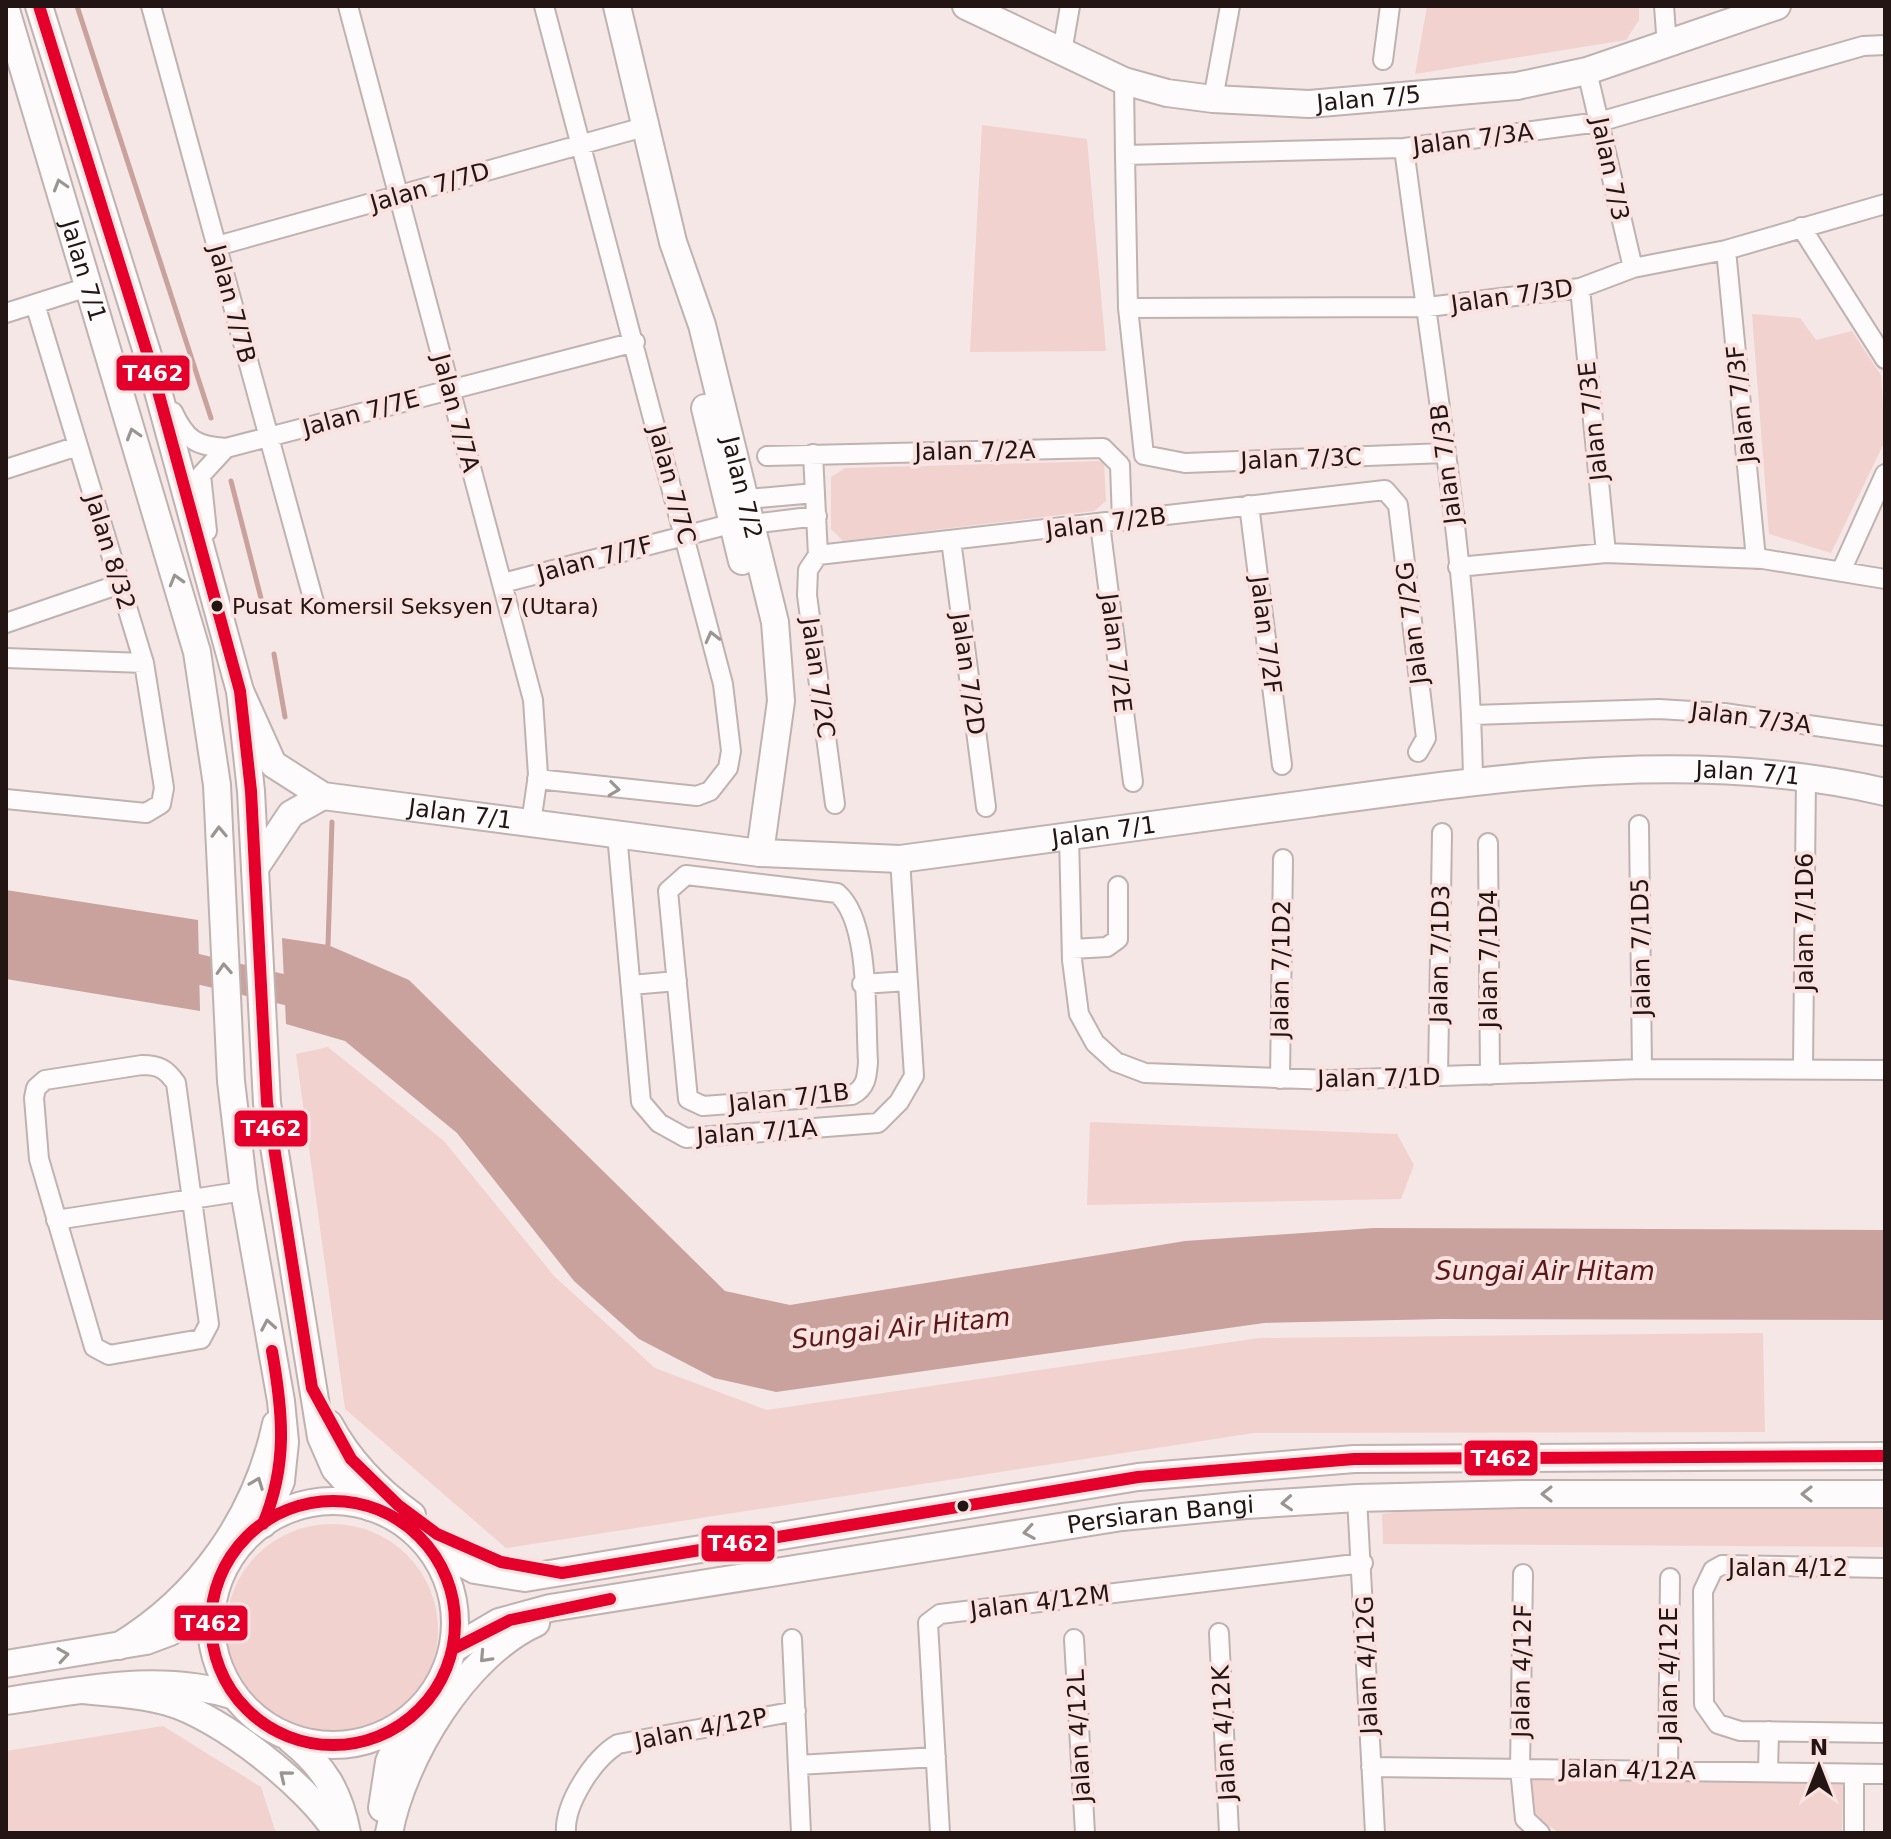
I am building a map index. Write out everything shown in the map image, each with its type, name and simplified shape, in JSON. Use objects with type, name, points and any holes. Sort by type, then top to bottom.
[{"type":"street","name":"Jalan 7/1","points":[[39,6],[150,362],[240,691],[248,750],[262,1032],[271,1138],[312,1388],[329,1457],[370,1507]]},
{"type":"street","name":"Jalan 7/7B","points":[[151,6],[314,602]]},
{"type":"street","name":"Jalan 7/7A","points":[[348,6],[533,700],[537,779],[531,823]]},
{"type":"street","name":"Jalan 7/7C","points":[[537,779],[697,796],[721,781],[728,768],[731,732],[723,684],[686,536],[544,6]]},
{"type":"street","name":"Jalan 7/2","points":[[617,6],[673,242],[686,330],[744,515],[775,737],[760,853]]},
{"type":"street","name":"Jalan 7/5","points":[[966,6],[1124,81],[1167,93],[1213,99],[1309,104],[1378,101],[1517,86],[1587,71],[1777,6]]},
{"type":"street","points":[[1062,52],[1070,6]]},
{"type":"street","points":[[1213,99],[1230,6]]},
{"type":"street","points":[[1383,60],[1390,6]]},
{"type":"street","points":[[1664,6],[1667,46]]},
{"type":"street","name":"Jalan 7/1","points":[[6,10],[91,286],[197,652],[217,785],[227,1028],[244,1191],[281,1401],[283,1470],[263,1524]]},
{"type":"street","name":"Jalan 7/3A","points":[[1125,155],[1404,148],[1599,122],[1863,46],[1885,45]]},
{"type":"street","name":"Jalan 7/3","points":[[1587,71],[1633,268]]},
{"type":"street","points":[[1124,81],[1128,308]]},
{"type":"street","name":"Jalan 7/7D","points":[[217,246],[644,127]]},
{"type":"street","name":"Jalan 7/3B","points":[[1404,148],[1428,307],[1458,567],[1473,715],[1473,781]]},
{"type":"street","name":"Jalan 7/3D","points":[[1128,308],[1428,307],[1580,288],[1633,268],[1726,250],[1885,204]]},
{"type":"street","points":[[1801,227],[1885,359]]},
{"type":"street","name":"Jalan 7/3F","points":[[1726,250],[1756,559]]},
{"type":"street","points":[[6,313],[91,286]]},
{"type":"street","name":"Jalan 7/3E","points":[[1580,288],[1606,553]]},
{"type":"street","name":"Jalan 8/32","points":[[6,799],[128,814],[146,813],[161,804],[164,788],[144,663],[35,304]]},
{"type":"street","name":"Jalan 7/3C","points":[[1128,308],[1144,455],[1158,461],[1185,463],[1445,453]]},
{"type":"street","name":"Jalan 7/7E","points":[[150,362],[189,440],[202,446],[226,448],[635,342]]},
{"type":"street","points":[[6,469],[78,446]]},
{"type":"street","points":[[215,591],[201,475],[226,448]]},
{"type":"street","name":"Jalan 7/2A","points":[[767,456],[1103,448],[1120,465],[1122,521]]},
{"type":"street","name":"Jalan 7/2C","points":[[813,454],[818,555],[808,570],[807,595],[835,804]]},
{"type":"street","points":[[1842,569],[1885,474]]},
{"type":"street","name":"Jalan 7/2B","points":[[818,555],[1376,490],[1392,494]]},
{"type":"street","points":[[744,515],[815,493]]},
{"type":"street","name":"Jalan 7/2G","points":[[1392,494],[1398,505],[1426,738],[1418,752]]},
{"type":"street","name":"Jalan 7/2F","points":[[1249,505],[1282,765]]},
{"type":"street","points":[[744,515],[817,516]]},
{"type":"street","name":"Jalan 7/7F","points":[[503,583],[686,536],[744,515]]},
{"type":"street","name":"Jalan 7/2E","points":[[1100,524],[1133,782]]},
{"type":"street","name":"Jalan 7/2D","points":[[951,540],[986,807]]},
{"type":"street","points":[[1458,567],[1606,553],[1756,559],[1842,569],[1885,579]]},
{"type":"street","points":[[6,623],[120,584]]},
{"type":"street","points":[[6,658],[144,663]]},
{"type":"street","name":"Jalan 7/1","points":[[240,691],[264,750],[273,764],[323,796],[760,853],[900,859],[1473,781],[1622,769],[1706,769],[1806,776],[1885,792]]},
{"type":"street","name":"Jalan 7/3A","points":[[1473,715],[1659,709],[1724,713],[1885,736]]},
{"type":"street","name":"Jalan 7/1D6","points":[[1803,1068],[1806,776]]},
{"type":"street","points":[[255,868],[291,814],[323,796]]},
{"type":"street","name":"Jalan 7/1D5","points":[[1639,825],[1642,1069]]},
{"type":"street","name":"Jalan 7/1D3","points":[[1438,1076],[1442,833]]},
{"type":"street","name":"Jalan 7/1A","points":[[617,834],[641,1102],[659,1123],[686,1138],[878,1123],[899,1102],[914,1076],[900,859]]},
{"type":"street","name":"Jalan 7/1D","points":[[1069,836],[1072,949],[1079,1014],[1095,1043],[1116,1062],[1145,1073],[1171,1077],[1280,1079],[1642,1069],[1885,1070]]},
{"type":"street","name":"Jalan 7/1D4","points":[[1488,843],[1490,1075]]},
{"type":"street","name":"Jalan 7/1D2","points":[[1280,1079],[1283,859]]},
{"type":"street","name":"Jalan 7/1B","points":[[686,875],[837,893],[855,915],[868,1062],[865,1083],[852,1095],[703,1106],[688,1099],[677,981],[668,891],[686,875]]},
{"type":"street","points":[[1072,949],[1107,947],[1118,939],[1118,886]]},
{"type":"street","points":[[631,985],[677,981]]},
{"type":"street","points":[[862,984],[908,981]]},
{"type":"street","points":[[142,1065],[156,1065],[168,1071],[176,1083],[192,1198],[209,1324],[207,1333],[201,1339],[109,1355],[94,1347],[39,1159],[34,1098],[36,1088],[57,1076],[142,1065]]},
{"type":"street","points":[[56,1220],[244,1191]]},
{"type":"street","points":[[312,1388],[351,1459],[398,1505],[437,1534],[501,1562],[562,1573]]},
{"type":"street","points":[[119,1646],[181,1600],[225,1546],[256,1487],[281,1401]]},
{"type":"street","name":"Persiaran Bangi","points":[[426,1543],[445,1556],[486,1574],[513,1578],[562,1573],[1154,1476],[1354,1459],[1885,1456]]},
{"type":"street","name":"Persiaran Bangi","points":[[453,1649],[499,1622],[550,1608],[1122,1517],[1357,1498],[1885,1494]]},
{"type":"street","name":"Jalan 4/12G","points":[[1357,1498],[1363,1563],[1375,1833]]},
{"type":"street","points":[[347,1833],[340,1798],[329,1778],[286,1736],[258,1719],[235,1696],[216,1659],[211,1632],[212,1604],[230,1559],[263,1524],[307,1505],[338,1502],[370,1507],[400,1521],[426,1543],[444,1572],[455,1604],[453,1649],[440,1684],[407,1721],[389,1762],[382,1804],[387,1833]]},
{"type":"street","name":"Jalan 4/12M","points":[[940,1833],[928,1623],[940,1614],[1363,1563]]},
{"type":"street","name":"Jalan 4/12","points":[[1885,1568],[1722,1565],[1706,1579],[1703,1591],[1704,1704],[1718,1724],[1740,1731],[1885,1733]]},
{"type":"street","name":"Jalan 4/12F","points":[[1523,1574],[1520,1769],[1525,1819],[1540,1833]]},
{"type":"street","name":"Jalan 4/12E","points":[[1668,1771],[1670,1578]]},
{"type":"street","points":[[387,1833],[401,1782],[412,1761],[478,1664],[515,1633],[604,1600]]},
{"type":"street","points":[[6,1664],[119,1646],[170,1632],[212,1604]]},
{"type":"street","name":"Jalan 4/12K","points":[[1219,1633],[1229,1833]]},
{"type":"street","points":[[792,1639],[801,1833]]},
{"type":"street","name":"Jalan 4/12L","points":[[1074,1639],[1085,1833]]},
{"type":"street","points":[[6,1701],[162,1683],[235,1696]]},
{"type":"street","points":[[82,1690],[149,1698],[194,1713],[296,1784],[316,1803],[337,1833]]},
{"type":"street","name":"Jalan 4/12P","points":[[566,1833],[567,1812],[599,1760],[618,1744],[796,1711]]},
{"type":"street","points":[[286,1736],[317,1744],[348,1744],[379,1736],[407,1721]]},
{"type":"street","points":[[1768,1772],[1769,1731]]},
{"type":"street","points":[[798,1765],[936,1757]]},
{"type":"street","name":"Jalan 4/12A","points":[[1371,1767],[1885,1774]]},
{"type":"street","points":[[1854,1774],[1854,1833]]},
{"type":"shaded area","points":[[1427,6],[1639,6],[1639,20],[1626,40],[1415,74]]},
{"type":"shaded area","points":[[982,125],[1087,139],[1106,351],[970,352]]},
{"type":"shaded area","points":[[1752,314],[1800,318],[1816,340],[1852,331],[1881,375],[1885,441],[1831,553],[1769,534]]},
{"type":"shaded area","points":[[1104,461],[1106,501],[1094,511],[843,541],[831,529],[831,477],[845,468]]},
{"type":"shaded area","points":[[328,1047],[444,1141],[554,1276],[655,1368],[767,1410],[1259,1338],[1763,1333],[1765,1432],[1254,1433],[506,1548],[345,1409],[296,1054]]},
{"type":"shaded area","points":[[1090,1122],[1397,1134],[1414,1165],[1401,1199],[1087,1205]]},
{"type":"shaded area","points":[[1428,1507],[1885,1509],[1885,1547],[1383,1544],[1382,1514]]},
{"type":"shaded area","points":[[332,1524],[373,1532],[407,1555],[430,1589],[438,1630],[430,1671],[407,1705],[373,1728],[332,1736],[291,1728],[257,1705],[234,1671],[226,1630],[234,1589],[257,1555],[291,1532]]},
{"type":"shaded area","points":[[163,1726],[261,1787],[276,1833],[6,1833],[6,1751]]},
{"type":"shaded area","points":[[1527,1776],[1843,1783],[1842,1833],[1560,1833],[1533,1816]]},
{"type":"water","points":[[6,890],[198,920],[200,1011],[6,979]]},
{"type":"water","points":[[282,938],[328,945],[409,980],[725,1291],[790,1305],[1185,1241],[1374,1228],[1885,1230],[1885,1320],[1442,1319],[1264,1323],[776,1392],[714,1378],[639,1339],[574,1281],[457,1133],[345,1041],[286,1024]]},
{"type":"waterway","points":[[77,6],[211,418]]},
{"type":"waterway","points":[[231,481],[264,610]]},
{"type":"waterway","points":[[274,654],[285,717]]},
{"type":"waterway","points":[[328,945],[332,822]]},
{"type":"waterway","name":"Sungai Air Hitam","points":[[160,960],[324,999]]},
{"type":"transit line","name":"T462","points":[[39,6],[150,362],[240,691],[251,791],[267,1103],[312,1388],[351,1459],[398,1505],[437,1534],[501,1562],[562,1573],[1138,1477],[1354,1459],[1885,1456]]},
{"type":"transit line","name":"T462","points":[[263,1524],[280,1460],[281,1417],[272,1351]]},
{"type":"transit line","name":"T462","points":[[333,1501],[380,1510],[419,1537],[446,1576],[455,1623],[446,1670],[419,1709],[380,1736],[333,1745],[286,1736],[247,1709],[220,1670],[211,1623],[220,1576],[247,1537],[286,1510],[333,1501]]},
{"type":"transit line","name":"T462","points":[[453,1649],[510,1620],[610,1599]]},
{"type":"place","name":"Pusat Komersil Seksyen 7 (Utara)","points":[[217,606]]}]
